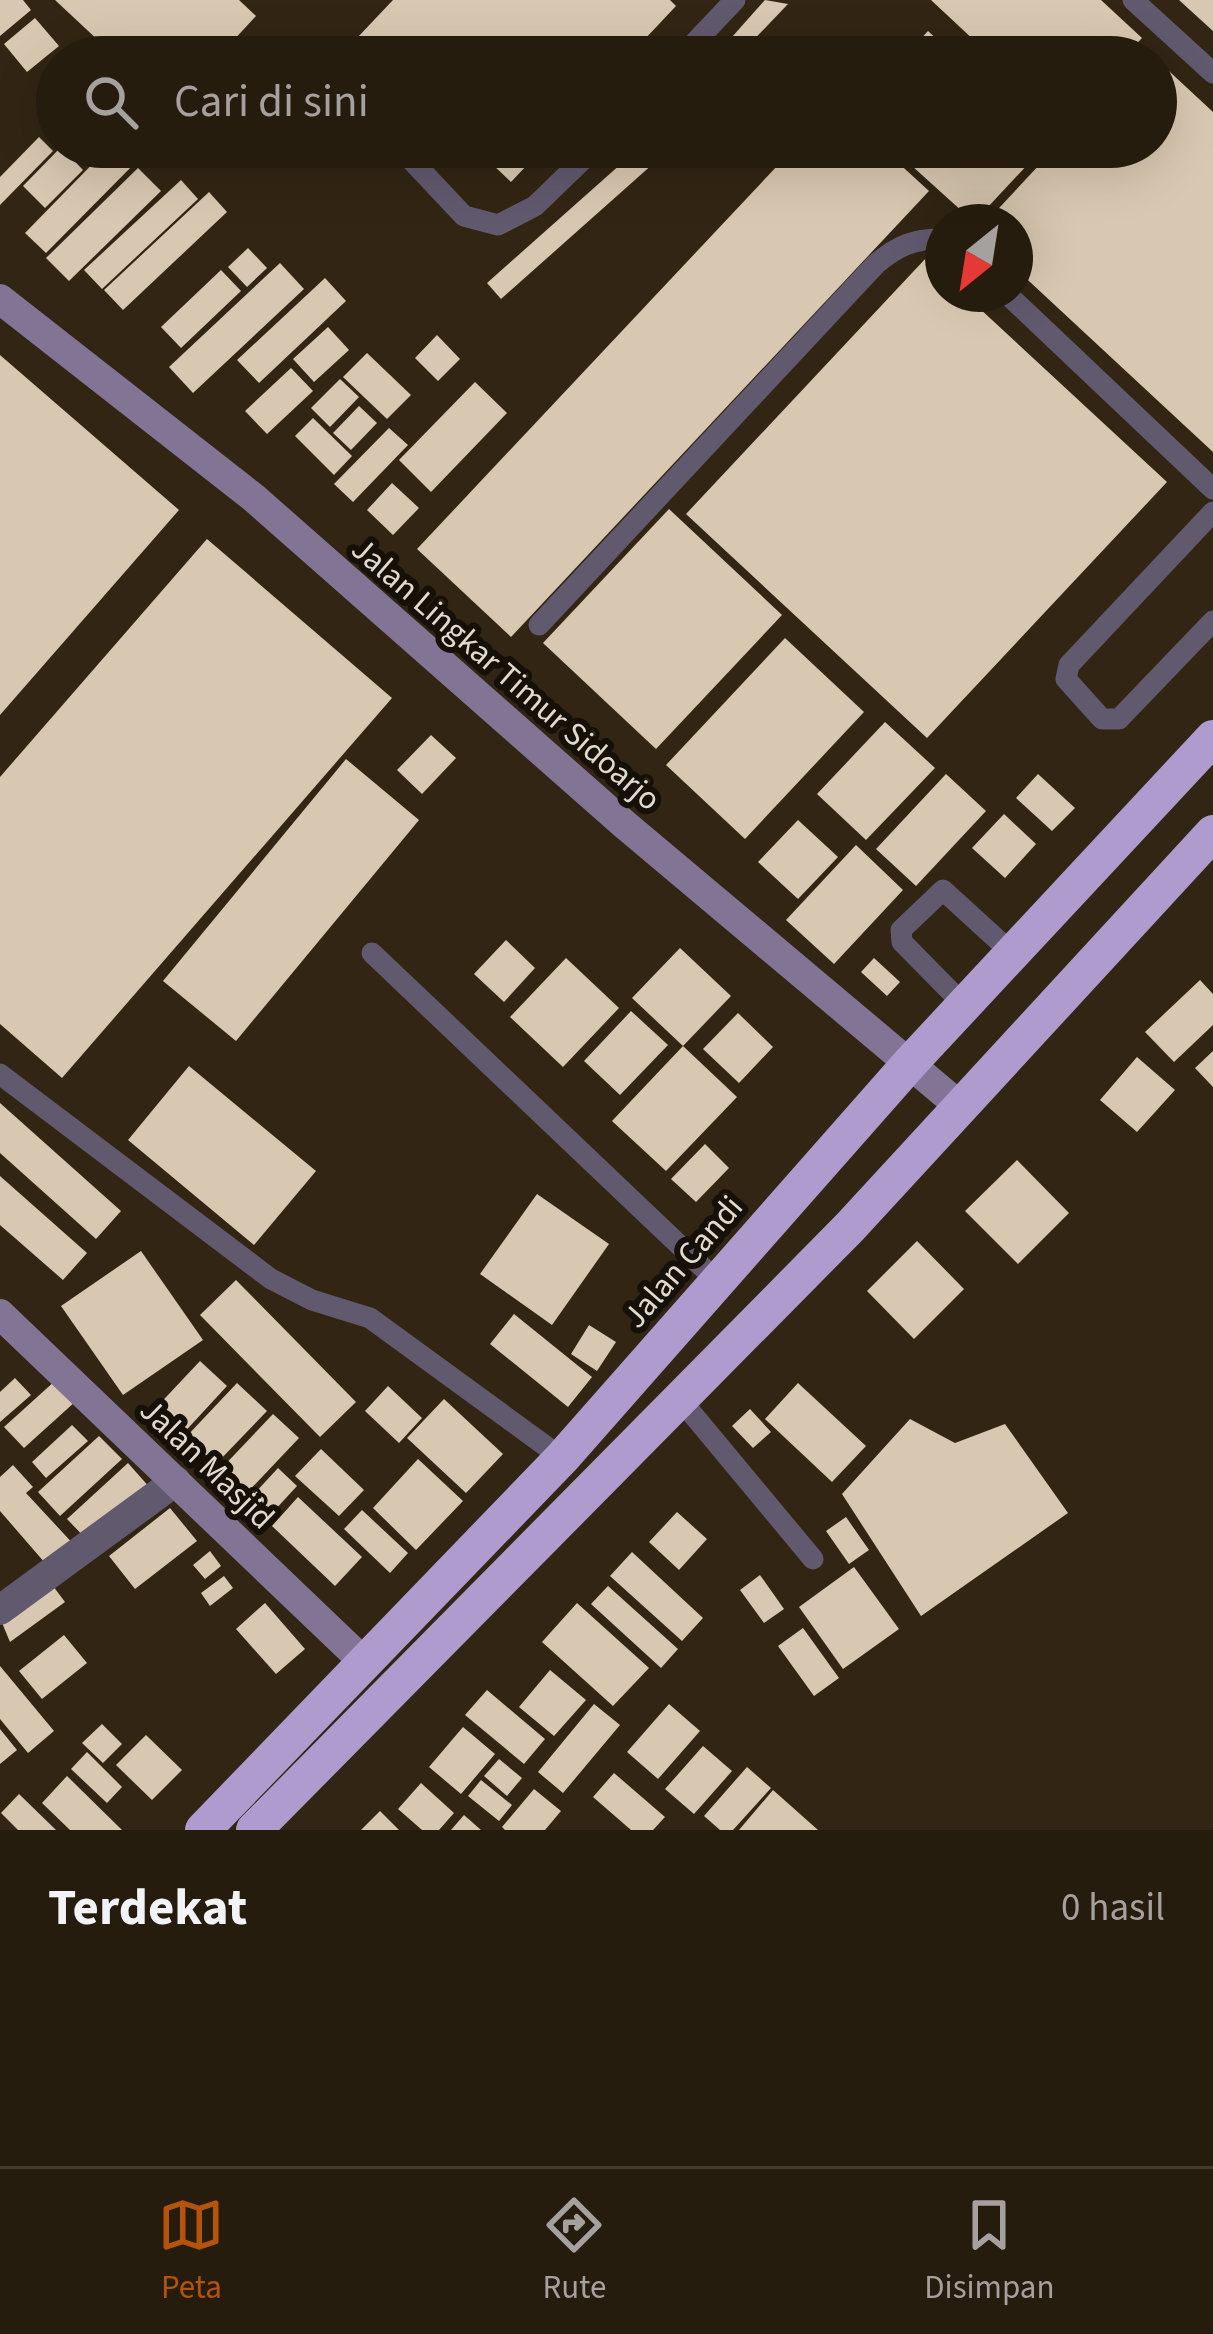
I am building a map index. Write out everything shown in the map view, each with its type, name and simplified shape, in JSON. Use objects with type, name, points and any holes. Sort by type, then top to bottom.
[{"type":"highway","name":"Jalan Candi","points":[[203,1830],[562,1458],[911,1062],[1213,738]]},
{"type":"highway","points":[[254,1830],[962,1108],[1213,833]]},
{"type":"main road","name":"Jalan Lingkar Timur Sidoarjo","points":[[0,299],[254,498],[624,824],[962,1108]]},
{"type":"main road","name":"Jalan Masjid","points":[[0,1314],[366,1664]]},
{"type":"street","points":[[0,1610],[176,1481]]},
{"type":"lane","points":[[701,36],[735,0]]},
{"type":"lane","points":[[1133,0],[1172,36]]},
{"type":"lane","points":[[1177,41],[1213,74]]},
{"type":"lane","points":[[419,168],[464,216],[498,225],[535,206],[574,168]]},
{"type":"lane","points":[[539,625],[876,264],[925,239]]},
{"type":"lane","points":[[1026,312],[1213,489]]},
{"type":"lane","points":[[1213,512],[1069,665],[1066,679],[1102,718],[1119,719],[1213,621]]},
{"type":"lane","points":[[964,1005],[902,942],[902,929],[944,890],[1012,953]]},
{"type":"lane","points":[[372,953],[716,1280]]},
{"type":"lane","points":[[0,1074],[271,1279],[312,1300],[370,1318],[562,1458]]},
{"type":"lane","points":[[680,1399],[813,1559]]},
{"type":"building","points":[[0,0],[23,0],[31,10],[0,36]]},
{"type":"building","points":[[55,0],[239,0],[256,16],[237,36],[94,36]]},
{"type":"building","points":[[393,0],[670,0],[676,6],[648,36],[359,36]]},
{"type":"building","points":[[765,0],[788,4],[757,36],[733,36]]},
{"type":"building","points":[[931,0],[1101,0],[1140,36],[970,36]]},
{"type":"building","points":[[1179,0],[1213,0],[1213,31]]},
{"type":"building","points":[[35,18],[50,36],[36,36],[36,65],[27,72],[4,44]]},
{"type":"building","points":[[1177,79],[1213,112],[1213,452],[1033,285],[1033,204],[1003,204],[1036,168],[1177,168]]},
{"type":"building","points":[[36,140],[36,168],[0,205],[0,177]]},
{"type":"building","points":[[41,168],[83,170],[45,208],[23,186]]},
{"type":"building","points":[[88,168],[130,168],[46,253],[25,233]]},
{"type":"building","points":[[138,168],[161,191],[69,281],[46,258]]},
{"type":"building","points":[[496,168],[524,168],[511,182]]},
{"type":"building","points":[[616,168],[648,168],[501,299],[487,283]]},
{"type":"building","points":[[775,168],[904,168],[929,191],[511,637],[417,549]]},
{"type":"building","points":[[914,168],[1024,168],[991,204],[954,204]]},
{"type":"building","points":[[181,180],[198,199],[102,289],[84,270]]},
{"type":"building","points":[[209,192],[227,212],[123,310],[104,290]]},
{"type":"building","points":[[248,248],[267,268],[247,287],[228,267]]},
{"type":"building","points":[[925,259],[925,312],[983,312],[1167,482],[927,738],[686,514]]},
{"type":"building","points":[[280,263],[304,289],[193,393],[169,367]]},
{"type":"building","points":[[221,270],[241,291],[181,348],[161,327]]},
{"type":"building","points":[[325,278],[346,301],[259,383],[237,360]]},
{"type":"building","points":[[328,327],[349,350],[314,382],[293,359]]},
{"type":"building","points":[[437,335],[460,359],[438,381],[415,358]]},
{"type":"building","points":[[367,353],[411,395],[387,419],[343,377]]},
{"type":"building","points":[[0,355],[179,510],[0,715]]},
{"type":"building","points":[[291,368],[313,391],[267,434],[245,411]]},
{"type":"building","points":[[340,379],[359,397],[330,427],[311,408]]},
{"type":"building","points":[[475,382],[507,413],[431,492],[399,460]]},
{"type":"building","points":[[359,406],[377,423],[351,450],[333,433]]},
{"type":"building","points":[[313,418],[352,456],[334,475],[295,436]]},
{"type":"building","points":[[389,428],[408,445],[353,502],[334,484]]},
{"type":"building","points":[[392,483],[419,508],[393,535],[367,510]]},
{"type":"building","points":[[669,509],[782,615],[656,749],[543,643]]},
{"type":"building","points":[[207,539],[392,698],[62,1078],[0,1024],[0,777]]},
{"type":"building","points":[[785,638],[864,712],[745,839],[666,765]]},
{"type":"building","points":[[885,722],[935,768],[866,840],[817,794]]},
{"type":"building","points":[[431,735],[456,758],[422,794],[397,770]]},
{"type":"building","points":[[346,759],[419,820],[236,1041],[163,981]]},
{"type":"building","points":[[946,774],[986,811],[916,886],[876,849]]},
{"type":"building","points":[[1038,774],[1075,808],[1052,831],[1016,798]]},
{"type":"building","points":[[1004,814],[1036,844],[1005,878],[972,848]]},
{"type":"building","points":[[798,820],[838,857],[798,899],[758,862]]},
{"type":"building","points":[[856,845],[903,890],[834,964],[786,920]]},
{"type":"building","points":[[506,940],[535,968],[504,1002],[474,974]]},
{"type":"building","points":[[680,948],[731,996],[683,1046],[632,998]]},
{"type":"building","points":[[566,958],[619,1008],[563,1067],[510,1017]]},
{"type":"building","points":[[874,958],[900,982],[887,996],[861,972]]},
{"type":"building","points":[[1200,980],[1213,994],[1213,1025],[1174,1062],[1145,1032]]},
{"type":"building","points":[[631,1011],[668,1045],[620,1095],[584,1061]]},
{"type":"building","points":[[738,1013],[773,1047],[739,1083],[703,1049]]},
{"type":"building","points":[[683,1046],[737,1097],[666,1171],[612,1121]]},
{"type":"building","points":[[1213,1051],[1213,1087],[1195,1068]]},
{"type":"building","points":[[1137,1057],[1175,1090],[1137,1132],[1100,1100]]},
{"type":"building","points":[[189,1066],[316,1171],[254,1245],[128,1140]]},
{"type":"building","points":[[0,1103],[121,1211],[96,1239],[0,1153]]},
{"type":"building","points":[[705,1144],[729,1168],[696,1202],[671,1179]]},
{"type":"building","points":[[1017,1160],[1069,1213],[1018,1264],[965,1211]]},
{"type":"building","points":[[0,1176],[87,1253],[63,1280],[0,1225]]},
{"type":"building","points":[[537,1194],[609,1244],[552,1325],[480,1274]]},
{"type":"building","points":[[917,1241],[964,1289],[914,1339],[867,1291]]},
{"type":"building","points":[[141,1251],[203,1340],[123,1395],[61,1306]]},
{"type":"building","points":[[236,1280],[356,1402],[320,1437],[200,1315]]},
{"type":"building","points":[[514,1314],[592,1377],[568,1407],[490,1344]]},
{"type":"building","points":[[589,1325],[616,1342],[597,1371],[571,1354]]},
{"type":"building","points":[[200,1361],[227,1386],[179,1438],[152,1412]]},
{"type":"building","points":[[15,1378],[31,1395],[0,1422],[0,1392]]},
{"type":"building","points":[[56,1380],[76,1401],[24,1448],[4,1427]]},
{"type":"building","points":[[237,1383],[267,1411],[216,1464],[186,1437]]},
{"type":"building","points":[[798,1383],[866,1446],[832,1482],[765,1419]]},
{"type":"building","points":[[388,1386],[422,1418],[399,1443],[365,1411]]},
{"type":"building","points":[[444,1399],[503,1454],[466,1493],[407,1438]]},
{"type":"building","points":[[750,1409],[771,1432],[753,1448],[732,1426]]},
{"type":"building","points":[[273,1414],[299,1438],[243,1497],[217,1473]]},
{"type":"building","points":[[910,1419],[955,1443],[1005,1424],[1068,1513],[921,1616],[842,1494]]},
{"type":"building","points":[[72,1425],[88,1441],[46,1478],[32,1462]]},
{"type":"building","points":[[99,1436],[122,1459],[60,1516],[38,1492]]},
{"type":"building","points":[[321,1449],[364,1490],[339,1516],[295,1476]]},
{"type":"building","points":[[418,1459],[463,1501],[416,1550],[373,1508]]},
{"type":"building","points":[[128,1463],[151,1489],[91,1544],[67,1519]]},
{"type":"building","points":[[13,1465],[33,1487],[26,1493],[77,1548],[52,1571],[0,1511],[0,1477]]},
{"type":"building","points":[[278,1468],[297,1486],[262,1524],[243,1506]]},
{"type":"building","points":[[298,1497],[362,1557],[335,1586],[272,1526]]},
{"type":"building","points":[[170,1508],[197,1541],[135,1589],[109,1556]]},
{"type":"building","points":[[362,1510],[408,1553],[390,1573],[344,1529]]},
{"type":"building","points":[[677,1512],[707,1539],[679,1570],[649,1542]]},
{"type":"building","points":[[846,1517],[869,1550],[849,1564],[826,1531]]},
{"type":"building","points":[[210,1551],[221,1566],[205,1579],[193,1565]]},
{"type":"building","points":[[632,1552],[703,1618],[682,1641],[610,1576]]},
{"type":"building","points":[[854,1567],[899,1629],[843,1669],[799,1607]]},
{"type":"building","points":[[760,1575],[784,1609],[764,1623],[740,1590]]},
{"type":"building","points":[[224,1576],[233,1588],[210,1606],[201,1593]]},
{"type":"building","points":[[50,1582],[65,1602],[10,1642],[0,1618]]},
{"type":"building","points":[[608,1586],[678,1649],[661,1668],[591,1604]]},
{"type":"building","points":[[265,1603],[305,1649],[276,1674],[236,1629]]},
{"type":"building","points":[[577,1603],[649,1668],[613,1706],[542,1642]]},
{"type":"building","points":[[803,1628],[839,1678],[814,1696],[778,1646]]},
{"type":"building","points":[[64,1635],[87,1663],[42,1699],[19,1671]]},
{"type":"building","points":[[0,1666],[54,1731],[28,1753],[0,1719]]},
{"type":"building","points":[[550,1670],[586,1700],[554,1736],[519,1707]]},
{"type":"building","points":[[487,1690],[545,1739],[524,1764],[465,1715]]},
{"type":"building","points":[[594,1704],[620,1725],[563,1793],[538,1772]]},
{"type":"building","points":[[669,1704],[700,1731],[658,1779],[627,1752]]},
{"type":"building","points":[[102,1724],[122,1744],[103,1763],[82,1743]]},
{"type":"building","points":[[463,1727],[495,1754],[461,1794],[429,1767]]},
{"type":"building","points":[[0,1729],[17,1750],[0,1764]]},
{"type":"building","points":[[146,1735],[182,1770],[152,1800],[116,1765]]},
{"type":"building","points":[[703,1746],[732,1771],[694,1814],[665,1789]]},
{"type":"building","points":[[87,1752],[122,1787],[107,1803],[71,1769]]},
{"type":"building","points":[[499,1759],[522,1778],[507,1796],[484,1776]]},
{"type":"building","points":[[747,1767],[771,1788],[733,1830],[720,1830],[704,1816]]},
{"type":"building","points":[[614,1773],[665,1817],[653,1830],[631,1830],[593,1797]]},
{"type":"building","points":[[67,1776],[122,1830],[70,1830],[42,1803]]},
{"type":"building","points":[[481,1780],[512,1805],[499,1821],[468,1796]]},
{"type":"building","points":[[421,1783],[454,1813],[439,1830],[422,1830],[398,1809]]},
{"type":"building","points":[[534,1789],[561,1811],[545,1830],[505,1830],[502,1827]]},
{"type":"building","points":[[773,1790],[818,1830],[739,1830]]},
{"type":"building","points":[[19,1794],[56,1830],[18,1830],[1,1813]]},
{"type":"building","points":[[380,1811],[399,1830],[361,1830]]},
{"type":"building","points":[[464,1815],[481,1830],[451,1830]]}]
